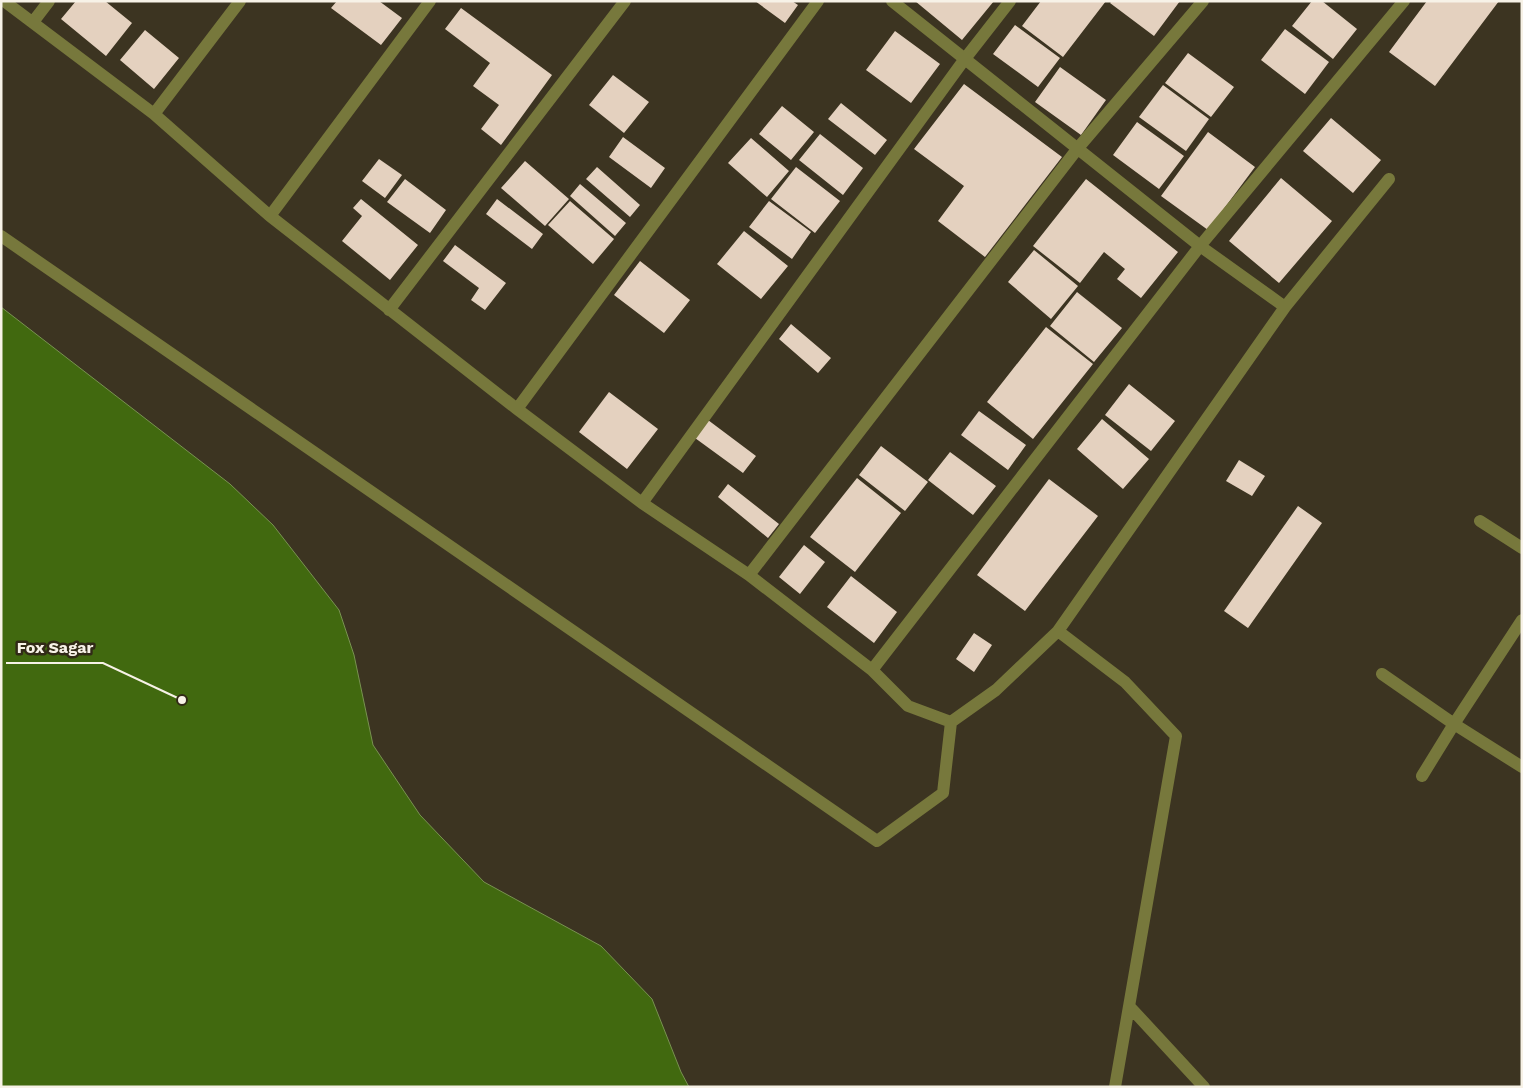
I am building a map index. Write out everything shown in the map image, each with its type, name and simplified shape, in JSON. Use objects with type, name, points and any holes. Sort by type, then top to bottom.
[{"type":"street","points":[[4,1],[154,114],[270,216],[516,409],[642,503],[749,575],[872,670],[908,706],[951,722]]},
{"type":"street","points":[[33,22],[49,1]]},
{"type":"street","points":[[154,114],[240,1]]},
{"type":"street","points":[[270,216],[430,1]]},
{"type":"street","points":[[389,310],[625,1]]},
{"type":"street","points":[[516,409],[818,1]]},
{"type":"street","points":[[892,1],[1200,246],[1285,307]]},
{"type":"street","points":[[642,503],[964,60],[1010,1]]},
{"type":"street","points":[[749,575],[1078,148],[1203,1]]},
{"type":"street","points":[[872,670],[1200,246],[1404,1]]},
{"type":"street","points":[[1,236],[877,841],[943,793],[951,722],[996,690],[1058,632],[1285,307],[1390,179]]},
{"type":"street","points":[[1480,522],[1522,548]]},
{"type":"street","points":[[1422,776],[1522,620]]},
{"type":"street","points":[[1058,632],[1124,682],[1176,736],[1115,1087]]},
{"type":"street","points":[[1382,674],[1454,724],[1522,767]]},
{"type":"street","points":[[1129,1006],[1204,1087]]},
{"type":"shaded area","points":[[1,307],[230,484],[273,525],[339,610],[354,655],[373,745],[420,815],[484,882],[601,946],[652,999],[681,1072],[689,1087],[1,1087]]},
{"type":"building","points":[[76,1],[105,1],[132,23],[106,56],[61,19]]},
{"type":"building","points":[[337,1],[379,1],[402,18],[381,45],[331,8]]},
{"type":"building","points":[[755,1],[792,1],[798,5],[785,23]]},
{"type":"building","points":[[915,1],[994,1],[962,40]]},
{"type":"building","points":[[1041,1],[1106,1],[1063,57],[1022,26]]},
{"type":"building","points":[[1112,1],[1180,1],[1154,36],[1110,3]]},
{"type":"building","points":[[1312,1],[1322,1],[1357,29],[1333,59],[1292,26]]},
{"type":"building","points":[[1427,1],[1499,1],[1435,86],[1389,52]]},
{"type":"building","points":[[461,8],[552,75],[501,145],[481,129],[499,105],[473,86],[490,63],[445,29]]},
{"type":"building","points":[[1015,25],[1060,58],[1038,87],[993,54]]},
{"type":"building","points":[[1285,29],[1329,62],[1305,94],[1261,60]]},
{"type":"building","points":[[145,30],[179,58],[154,89],[120,60]]},
{"type":"building","points":[[895,31],[940,64],[911,103],[866,70]]},
{"type":"building","points":[[1188,53],[1234,87],[1211,117],[1165,83]]},
{"type":"building","points":[[1060,67],[1106,100],[1081,135],[1035,102]]},
{"type":"building","points":[[613,75],[649,102],[624,133],[589,105]]},
{"type":"building","points":[[964,84],[1062,157],[985,257],[938,221],[964,186],[914,149]]},
{"type":"building","points":[[1163,85],[1209,119],[1186,151],[1139,117]]},
{"type":"building","points":[[841,103],[887,140],[875,155],[828,119]]},
{"type":"building","points":[[782,106],[814,132],[791,160],[759,134]]},
{"type":"building","points":[[1331,118],[1381,160],[1353,193],[1303,151]]},
{"type":"building","points":[[1137,122],[1184,156],[1159,189],[1113,155]]},
{"type":"building","points":[[1208,132],[1255,167],[1208,230],[1161,196]]},
{"type":"building","points":[[820,134],[863,168],[843,195],[799,160]]},
{"type":"building","points":[[623,137],[665,168],[651,188],[609,157]]},
{"type":"building","points":[[751,138],[789,171],[767,197],[728,163]]},
{"type":"building","points":[[379,159],[402,175],[385,198],[362,181]]},
{"type":"building","points":[[525,161],[569,199],[545,226],[501,188]]},
{"type":"building","points":[[597,167],[640,205],[630,217],[586,179]]},
{"type":"building","points":[[796,167],[840,201],[815,233],[771,199]]},
{"type":"building","points":[[1281,178],[1332,221],[1279,283],[1229,241]]},
{"type":"building","points":[[405,179],[446,210],[430,233],[387,202]]},
{"type":"building","points":[[1086,179],[1178,252],[1141,298],[1117,279],[1125,269],[1104,252],[1080,283],[1033,246]]},
{"type":"building","points":[[580,184],[626,223],[615,236],[570,196]]},
{"type":"building","points":[[361,199],[418,245],[390,280],[342,241],[362,216],[353,208]]},
{"type":"building","points":[[497,199],[543,234],[532,249],[486,214]]},
{"type":"building","points":[[570,201],[614,239],[593,264],[548,225]]},
{"type":"building","points":[[769,201],[811,232],[792,259],[749,227]]},
{"type":"building","points":[[744,231],[788,266],[761,299],[717,264]]},
{"type":"building","points":[[455,245],[506,283],[485,310],[471,300],[479,288],[443,261]]},
{"type":"building","points":[[1034,250],[1078,286],[1051,319],[1008,282]]},
{"type":"building","points":[[640,261],[690,300],[664,333],[614,295]]},
{"type":"building","points":[[1077,292],[1122,328],[1094,362],[1050,326]]},
{"type":"building","points":[[791,324],[831,358],[818,373],[779,339]]},
{"type":"building","points":[[1046,327],[1093,364],[1033,439],[987,402]]},
{"type":"building","points":[[1129,384],[1175,421],[1151,451],[1105,415]]},
{"type":"building","points":[[609,392],[658,429],[627,469],[579,432]]},
{"type":"building","points":[[979,411],[1026,445],[1008,470],[961,435]]},
{"type":"building","points":[[1102,419],[1149,459],[1123,489],[1077,449]]},
{"type":"building","points":[[708,420],[756,456],[743,473],[695,438]]},
{"type":"building","points":[[881,446],[928,482],[905,511],[859,475]]},
{"type":"building","points":[[950,452],[996,486],[973,515],[928,480]]},
{"type":"building","points":[[1239,460],[1265,476],[1252,496],[1226,481]]},
{"type":"building","points":[[857,478],[901,513],[855,572],[810,537]]},
{"type":"building","points":[[1049,479],[1098,516],[1025,611],[977,575]]},
{"type":"building","points":[[728,484],[779,524],[768,538],[718,497]]},
{"type":"building","points":[[1298,506],[1322,523],[1248,628],[1224,611]]},
{"type":"building","points":[[804,545],[825,562],[800,594],[779,577]]},
{"type":"building","points":[[851,576],[897,612],[874,643],[827,607]]},
{"type":"building","points":[[974,633],[992,645],[974,672],[956,659]]},
{"type":"place","name":"Fox Sagar","points":[[182,700]]}]
